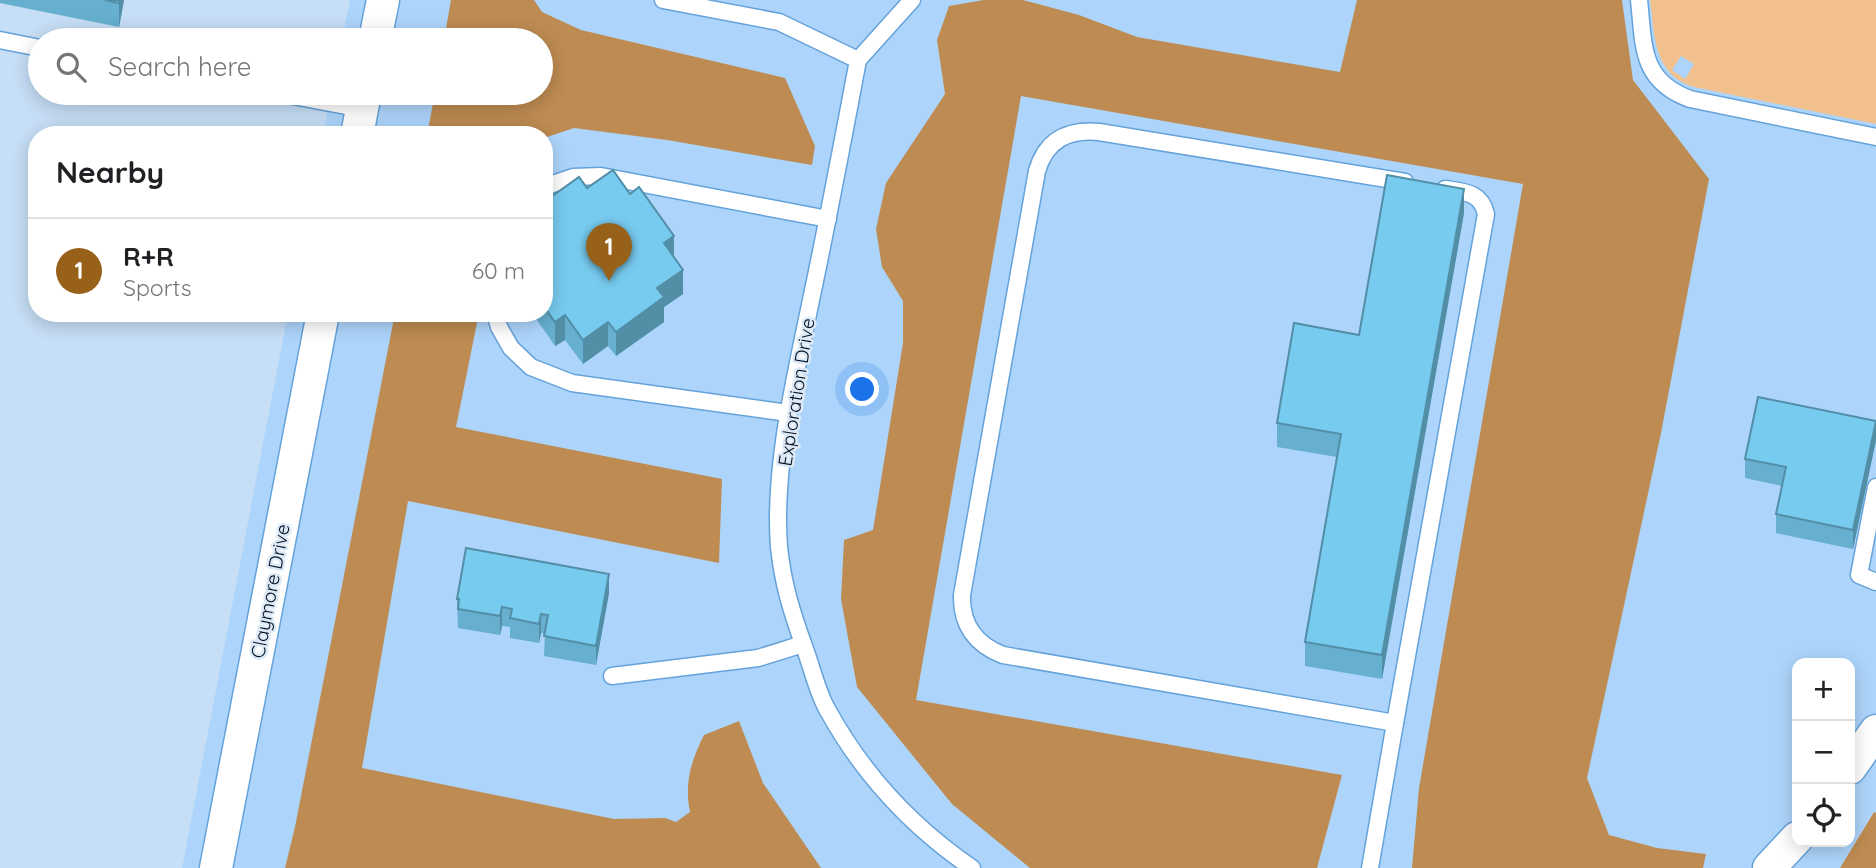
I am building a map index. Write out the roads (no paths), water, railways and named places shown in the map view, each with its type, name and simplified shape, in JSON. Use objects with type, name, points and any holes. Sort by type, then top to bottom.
[{"type":"street","points":[[377,28],[383,0]]},
{"type":"street","name":"Claymore Drive","points":[[216,868],[321,322]]},
{"type":"street","points":[[1855,762],[1874,738]]},
{"type":"street","points":[[1769,868],[1792,843]]},
{"type":"lane","points":[[663,0],[699,3],[779,22],[858,60],[912,0]]},
{"type":"lane","points":[[1639,0],[1648,65],[1663,85],[1675,94],[1876,137]]},
{"type":"lane","points":[[0,40],[28,45]]},
{"type":"lane","name":"Exploration Drive","points":[[858,60],[788,413],[779,503],[779,546],[786,598],[826,707],[855,752],[887,797],[940,846],[972,868]]},
{"type":"lane","points":[[330,105],[361,112]]},
{"type":"lane","points":[[1370,868],[1484,226],[1484,204],[1477,195],[1468,192],[1099,132],[1082,130],[1056,139],[1040,160],[1032,198],[962,595],[964,618],[969,630],[991,651],[1003,656],[1395,723]]},
{"type":"lane","points":[[553,184],[573,177],[601,176],[828,219]]},
{"type":"lane","points":[[498,322],[511,348],[531,367],[572,383],[788,413]]},
{"type":"lane","points":[[1876,487],[1859,575],[1876,582]]},
{"type":"lane","points":[[612,676],[758,658],[803,644]]},
{"type":"place","name":"R+R","points":[[609,281]]}]
